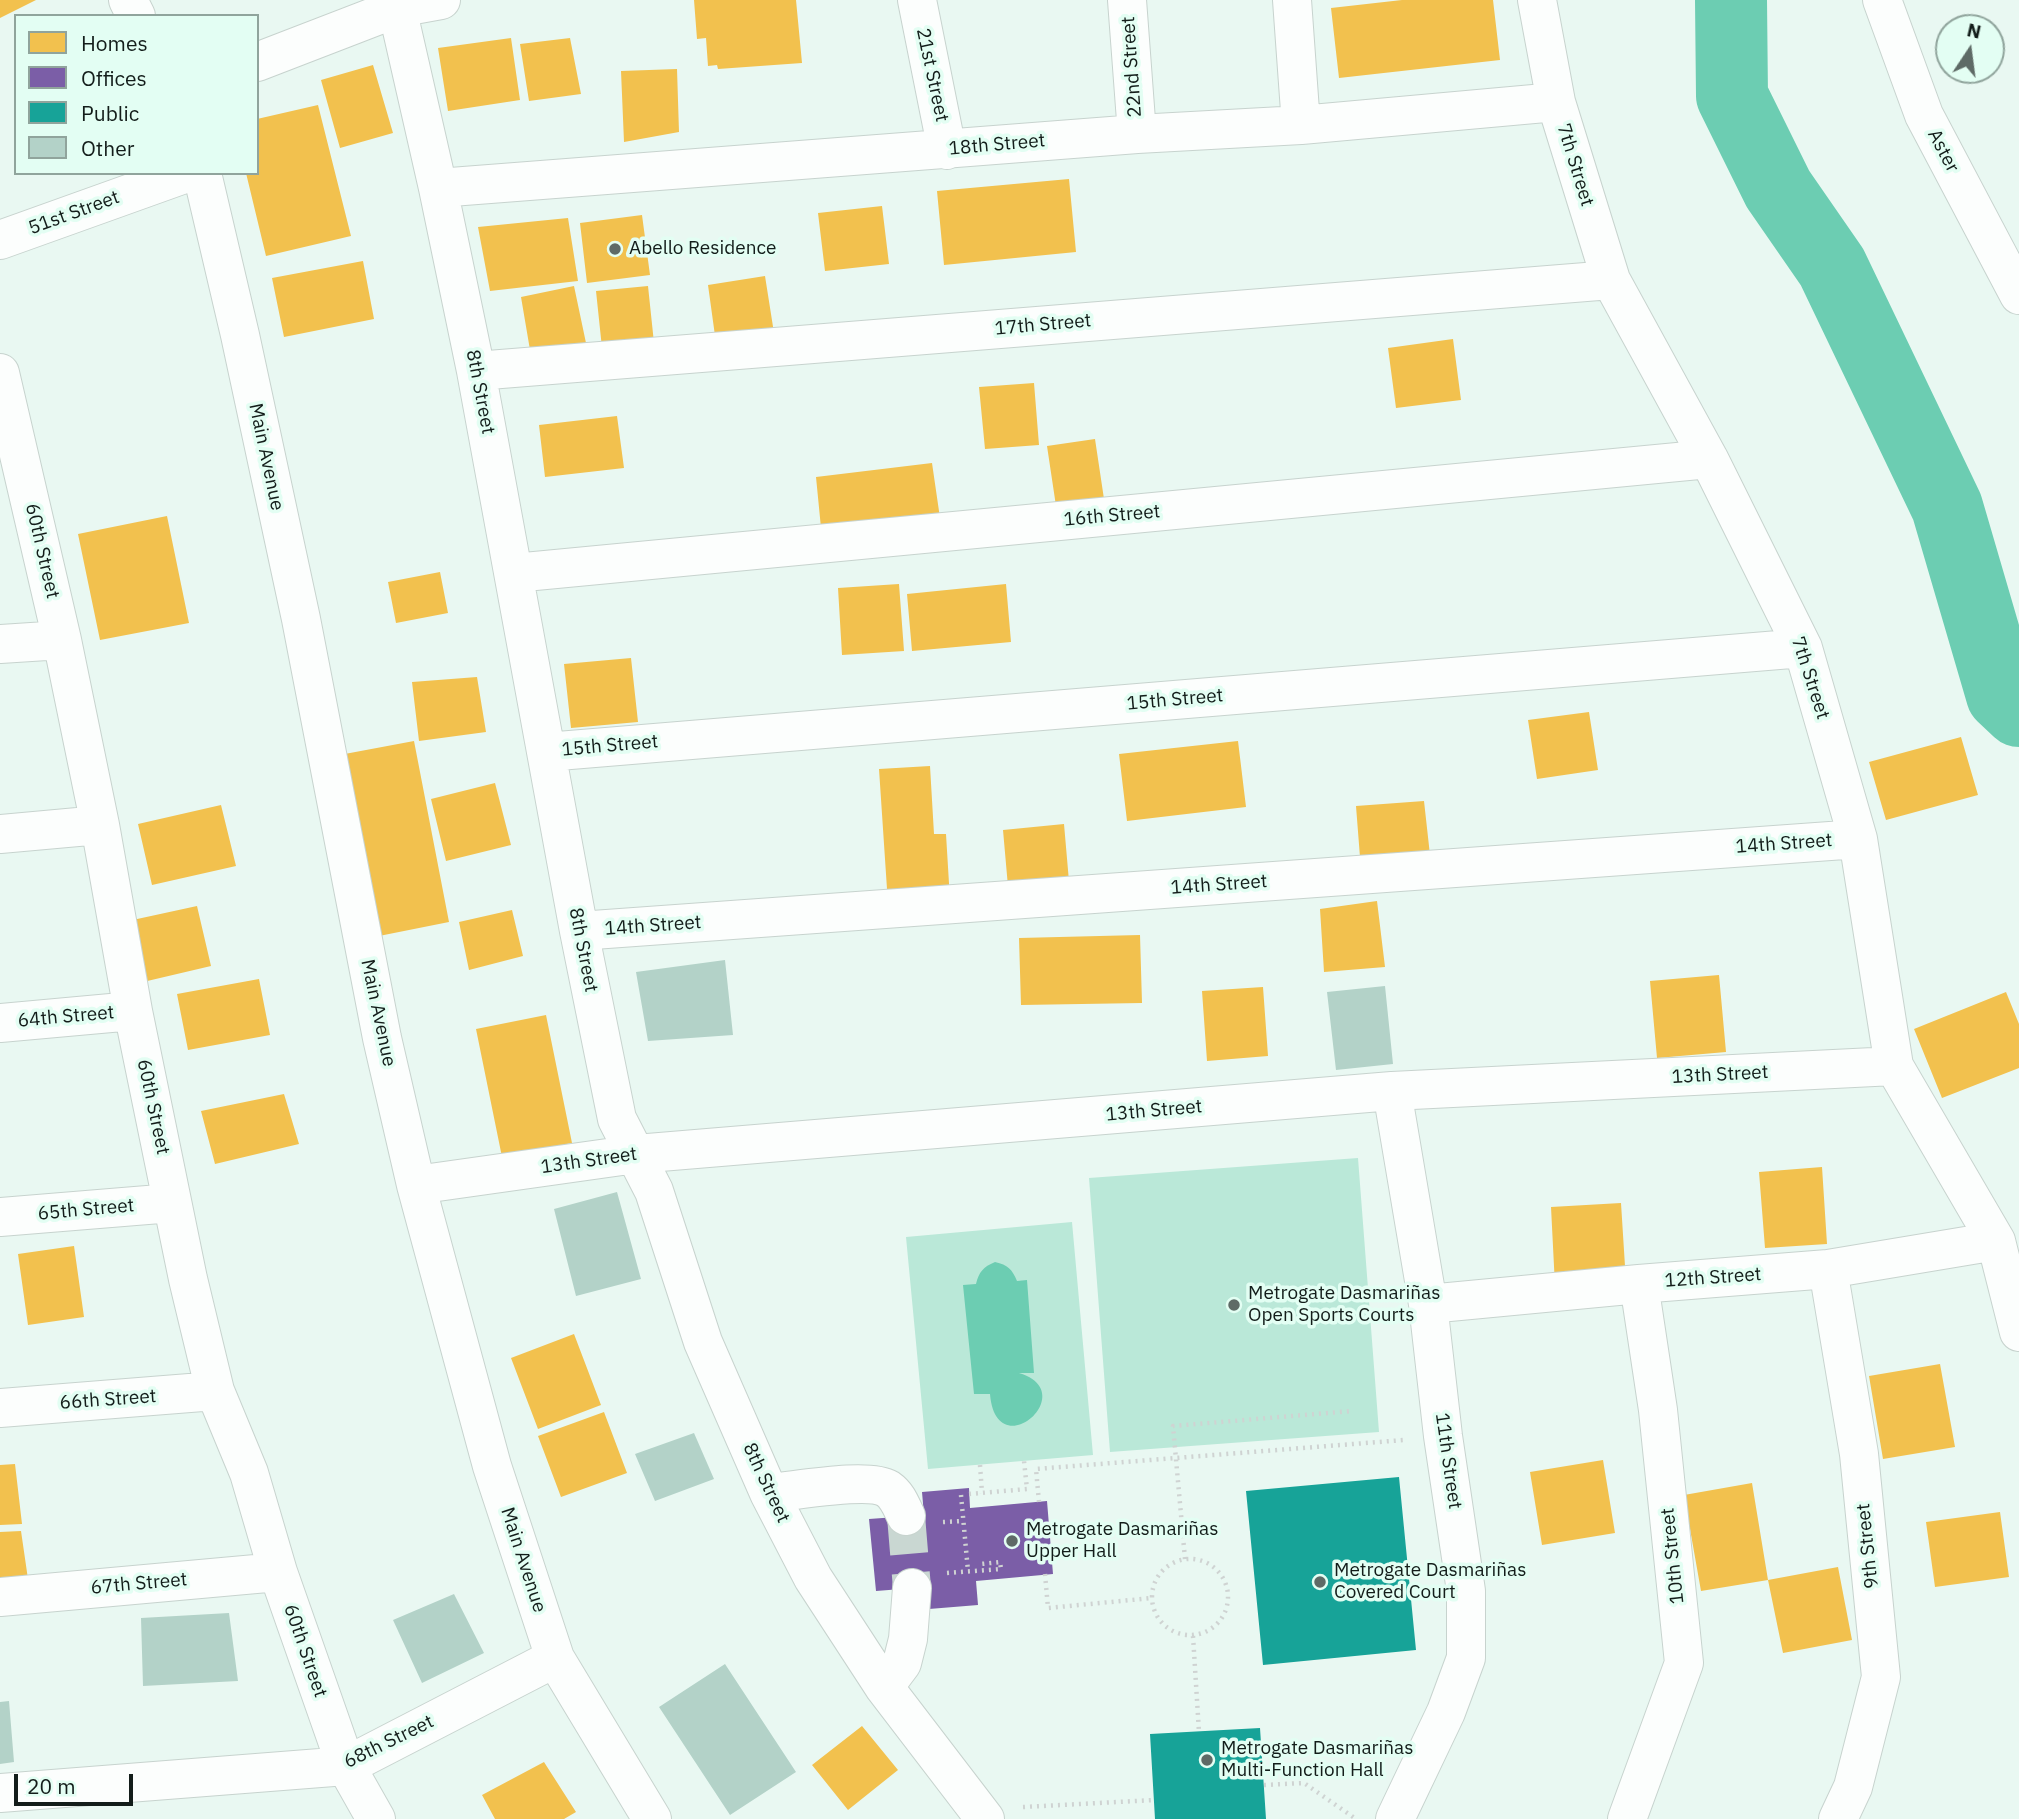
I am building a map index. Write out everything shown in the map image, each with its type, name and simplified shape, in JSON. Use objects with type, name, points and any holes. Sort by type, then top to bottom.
[{"type":"street","points":[[259,61],[395,4],[441,0]]},
{"type":"street","name":"21st Street","points":[[917,0],[947,150]]},
{"type":"street","name":"22nd Street","points":[[1127,0],[1137,134]]},
{"type":"street","points":[[1292,0],[1301,125]]},
{"type":"street","name":"7th Street","points":[[1537,0],[1556,102],[1611,280],[1709,459],[1803,648],[1858,839],[1894,1066],[1996,1241],[2019,1332]]},
{"type":"street","name":"Aster","points":[[1882,0],[1924,115],[2019,295]]},
{"type":"street","name":"8th Street","points":[[395,4],[438,188],[476,371],[579,931],[617,1119],[654,1191],[703,1342],[769,1493],[813,1578],[884,1688],[981,1814]]},
{"type":"street","name":"18th Street","points":[[438,188],[1137,134],[1301,125],[1556,102]]},
{"type":"street","name":"51st Street","points":[[0,240],[181,175]]},
{"type":"street","name":"Main Avenue","points":[[202,175],[298,606],[382,1038],[416,1185],[492,1466],[555,1658],[652,1819]]},
{"type":"street","name":"17th Street","points":[[476,371],[1611,280]]},
{"type":"street","name":"60th Street","points":[[0,373],[9,450],[62,640],[172,1203],[215,1391],[249,1473],[278,1572],[346,1766],[376,1819]]},
{"type":"street","name":"16th Street","points":[[514,573],[1709,459]]},
{"type":"street","points":[[0,644],[62,640]]},
{"type":"street","name":"15th Street","points":[[546,752],[1803,648]]},
{"type":"street","points":[[0,834],[100,825]]},
{"type":"street","name":"14th Street","points":[[579,931],[1858,839]]},
{"type":"street","name":"64th Street","points":[[0,1023],[133,1011]]},
{"type":"street","name":"13th Street","points":[[416,1185],[636,1154],[1392,1091],[1894,1066]]},
{"type":"street","name":"11th Street","points":[[1392,1091],[1428,1304],[1443,1436],[1466,1591],[1466,1658],[1446,1712],[1395,1819]]},
{"type":"street","name":"65th Street","points":[[0,1217],[172,1203]]},
{"type":"street","name":"12th Street","points":[[1428,1304],[1828,1269],[1996,1241]]},
{"type":"street","name":"9th Street","points":[[1828,1269],[1859,1454],[1881,1677],[1853,1787],[1838,1819]]},
{"type":"street","name":"10th Street","points":[[1627,1819],[1685,1663],[1658,1410],[1639,1284]]},
{"type":"street","name":"66th Street","points":[[0,1408],[215,1391]]},
{"type":"street","points":[[769,1493],[870,1483],[887,1489],[898,1499],[906,1516]]},
{"type":"street","name":"67th Street","points":[[0,1597],[278,1572]]},
{"type":"street","points":[[884,1688],[902,1663],[924,1581]]},
{"type":"street","name":"68th Street","points":[[0,1793],[346,1766],[555,1658]]},
{"type":"path","points":[[1185,1559],[1173,1426],[1352,1411]]},
{"type":"path","points":[[1039,1502],[1036,1469],[1443,1436]]},
{"type":"path","points":[[969,1494],[1027,1489],[1024,1461]]},
{"type":"path","points":[[979,1465],[982,1493]]},
{"type":"path","points":[[961,1495],[968,1571]]},
{"type":"path","points":[[1185,1559],[1200,1560],[1214,1567],[1224,1579],[1229,1593],[1227,1608],[1220,1622],[1208,1632],[1193,1636],[1164,1626],[1155,1613],[1152,1598],[1154,1584],[1161,1573],[1171,1563],[1185,1559]]},
{"type":"path","points":[[924,1581],[968,1571],[1000,1569],[1000,1562],[981,1564]]},
{"type":"path","points":[[1045,1574],[1048,1608],[1152,1598]]},
{"type":"path","points":[[1193,1636],[1199,1732]]},
{"type":"path","points":[[1264,1785],[1304,1783],[1356,1819]]},
{"type":"path","points":[[981,1814],[1154,1800]]},
{"type":"shaded area","name":"Metrogate Dasmariñas Open Sports Courts","points":[[1358,1158],[1379,1432],[1110,1452],[1089,1178]]},
{"type":"shaded area","points":[[1072,1222],[1093,1455],[928,1469],[906,1237]]},
{"type":"shaded area","points":[[995,1262],[1009,1268],[1017,1281],[1027,1280],[1034,1373],[1019,1373],[1036,1382],[1042,1395],[1040,1408],[1031,1418],[1019,1425],[1006,1425],[996,1415],[990,1394],[974,1394],[963,1285],[976,1284],[982,1270]]},
{"type":"building: Homes","points":[[0,0],[36,0],[0,18]]},
{"type":"building: Homes","points":[[694,0],[796,0],[802,63],[718,69],[717,65],[708,66],[706,38],[697,39]]},
{"type":"building: Homes","points":[[1402,0],[1493,0],[1500,60],[1339,78],[1331,8]]},
{"type":"building: Homes","points":[[511,38],[520,100],[448,111],[438,48]]},
{"type":"building: Homes","points":[[570,38],[581,94],[529,101],[520,44]]},
{"type":"building: Homes","points":[[373,65],[393,133],[340,148],[321,80]]},
{"type":"building: Homes","points":[[677,69],[679,132],[624,142],[621,71]]},
{"type":"building: Homes","points":[[318,105],[351,236],[266,256],[246,175],[259,175],[259,119]]},
{"type":"building: Homes","points":[[1069,179],[1076,252],[944,265],[937,191]]},
{"type":"building: Homes","points":[[882,206],[889,264],[825,271],[818,213]]},
{"type":"building: Homes","name":"Abello Residence","points":[[642,215],[650,275],[587,283],[580,223]]},
{"type":"building: Homes","points":[[568,218],[578,281],[490,291],[478,227]]},
{"type":"building: Homes","points":[[363,261],[374,319],[284,337],[272,278]]},
{"type":"building: Homes","points":[[765,276],[774,333],[716,343],[708,285]]},
{"type":"building: Homes","points":[[574,286],[586,343],[530,350],[521,297]]},
{"type":"building: Homes","points":[[648,286],[654,343],[602,348],[596,291]]},
{"type":"building: Homes","points":[[1453,339],[1461,400],[1396,408],[1388,348]]},
{"type":"building: Homes","points":[[1034,383],[1039,445],[985,449],[979,387]]},
{"type":"building: Homes","points":[[617,416],[624,468],[545,477],[539,425]]},
{"type":"building: Homes","points":[[1095,439],[1104,499],[1056,506],[1047,446]]},
{"type":"building: Homes","points":[[932,463],[940,518],[821,528],[816,477]]},
{"type":"building: Homes","points":[[167,516],[189,623],[100,640],[78,534]]},
{"type":"building: Homes","points":[[440,572],[448,613],[396,623],[388,582]]},
{"type":"building: Homes","points":[[899,584],[904,651],[842,655],[838,588]]},
{"type":"building: Homes","points":[[1006,584],[1011,642],[912,651],[907,594]]},
{"type":"building: Homes","points":[[631,658],[638,722],[571,728],[564,664]]},
{"type":"building: Homes","points":[[477,677],[486,732],[419,741],[412,682]]},
{"type":"building: Homes","points":[[1589,712],[1598,770],[1537,779],[1528,720]]},
{"type":"building: Homes","points":[[1961,737],[1978,795],[1886,820],[1869,762]]},
{"type":"building: Homes","points":[[414,741],[449,922],[369,938],[334,756]]},
{"type":"building: Homes","points":[[1238,741],[1246,807],[1127,821],[1119,754]]},
{"type":"building: Homes","points":[[930,766],[934,834],[946,834],[950,900],[888,904],[879,769]]},
{"type":"building: Homes","points":[[495,783],[511,845],[446,861],[431,799]]},
{"type":"building: Homes","points":[[1424,801],[1431,864],[1361,870],[1356,806]]},
{"type":"building: Homes","points":[[221,805],[236,866],[152,885],[138,824]]},
{"type":"building: Homes","points":[[1064,824],[1070,893],[1009,898],[1003,830]]},
{"type":"building: Homes","points":[[1377,901],[1385,967],[1324,972],[1320,909]]},
{"type":"building: Homes","points":[[197,906],[211,966],[143,982],[128,921]]},
{"type":"building: Homes","points":[[512,910],[523,956],[469,970],[459,922]]},
{"type":"building: Homes","points":[[1140,935],[1142,1003],[1021,1005],[1019,938]]},
{"type":"building: Homes","points":[[1719,975],[1726,1052],[1657,1058],[1650,981]]},
{"type":"building: Homes","points":[[259,979],[270,1035],[188,1050],[177,994]]},
{"type":"building: Homes","points":[[1263,987],[1268,1056],[1207,1061],[1202,991]]},
{"type":"building: Homes","points":[[2006,992],[2019,1024],[2019,1068],[1942,1098],[1914,1029]]},
{"type":"building: Homes","points":[[546,1015],[572,1143],[502,1157],[476,1029]]},
{"type":"building: Homes","points":[[284,1094],[299,1144],[215,1164],[201,1111]]},
{"type":"building: Homes","points":[[1822,1167],[1827,1244],[1765,1248],[1759,1172]]},
{"type":"building: Homes","points":[[1621,1203],[1626,1282],[1555,1286],[1551,1207]]},
{"type":"building: Homes","points":[[74,1246],[84,1317],[28,1325],[18,1254]]},
{"type":"building: Homes","points":[[574,1334],[601,1405],[538,1429],[511,1358]]},
{"type":"building: Homes","points":[[1940,1364],[1955,1447],[1883,1459],[1869,1376]]},
{"type":"building: Homes","points":[[604,1412],[627,1473],[561,1497],[538,1436]]},
{"type":"building: Homes","points":[[1603,1460],[1615,1533],[1542,1545],[1530,1472]]},
{"type":"building: Homes","points":[[15,1464],[22,1524],[0,1525],[0,1465]]},
{"type":"building: Homes","points":[[1752,1483],[1768,1580],[1701,1591],[1684,1495]]},
{"type":"building: Homes","points":[[2000,1512],[2009,1577],[1935,1587],[1926,1522]]},
{"type":"building: Homes","points":[[21,1531],[29,1586],[0,1587],[0,1532]]},
{"type":"building: Homes","points":[[1838,1567],[1852,1640],[1783,1653],[1768,1580]]},
{"type":"building: Homes","points":[[862,1726],[898,1770],[848,1810],[812,1765]]},
{"type":"building: Homes","points":[[544,1762],[576,1812],[564,1819],[495,1819],[482,1795]]},
{"type":"building: Offices","points":[[969,1488],[970,1508],[1047,1501],[1053,1574],[976,1581],[978,1605],[929,1609],[927,1587],[876,1591],[869,1519],[924,1515],[922,1492]]},
{"type":"building: Public","name":"Metrogate Dasmariñas Covered Court","points":[[1399,1477],[1416,1650],[1263,1665],[1246,1491]]},
{"type":"building: Public","name":"Metrogate Dasmariñas Multi-Function Hall","points":[[1260,1728],[1266,1819],[1155,1819],[1150,1734]]},
{"type":"building: Other","points":[[725,960],[733,1035],[648,1041],[636,972]]},
{"type":"building: Other","points":[[1385,986],[1393,1064],[1336,1070],[1327,992]]},
{"type":"building: Other","points":[[617,1192],[641,1279],[576,1296],[554,1209]]},
{"type":"building: Other","points":[[694,1433],[714,1479],[655,1501],[635,1454]]},
{"type":"building: Other","points":[[454,1594],[484,1653],[422,1683],[393,1620]]},
{"type":"building: Other","points":[[229,1613],[238,1681],[143,1686],[141,1618]]},
{"type":"building: Other","points":[[725,1664],[796,1772],[730,1815],[659,1707]]},
{"type":"building: Other","points":[[9,1701],[14,1762],[0,1764],[0,1702]]},
{"type":"waterway","points":[[1731,0],[1732,96],[1778,189],[1832,267],[1947,507],[2002,695],[2019,711]]},
{"type":"tunnel","points":[[906,1516],[912,1588]]},
{"type":"place","name":"Abello Residence","points":[[615,249]]},
{"type":"place","name":"Metrogate Dasmariñas Open Sports Courts","points":[[1234,1305]]},
{"type":"place","name":"Metrogate Dasmariñas Upper Hall","points":[[1012,1541]]},
{"type":"place","name":"Metrogate Dasmariñas Covered Court","points":[[1320,1582]]},
{"type":"place","name":"Metrogate Dasmariñas Multi-Function Hall","points":[[1207,1760]]}]
